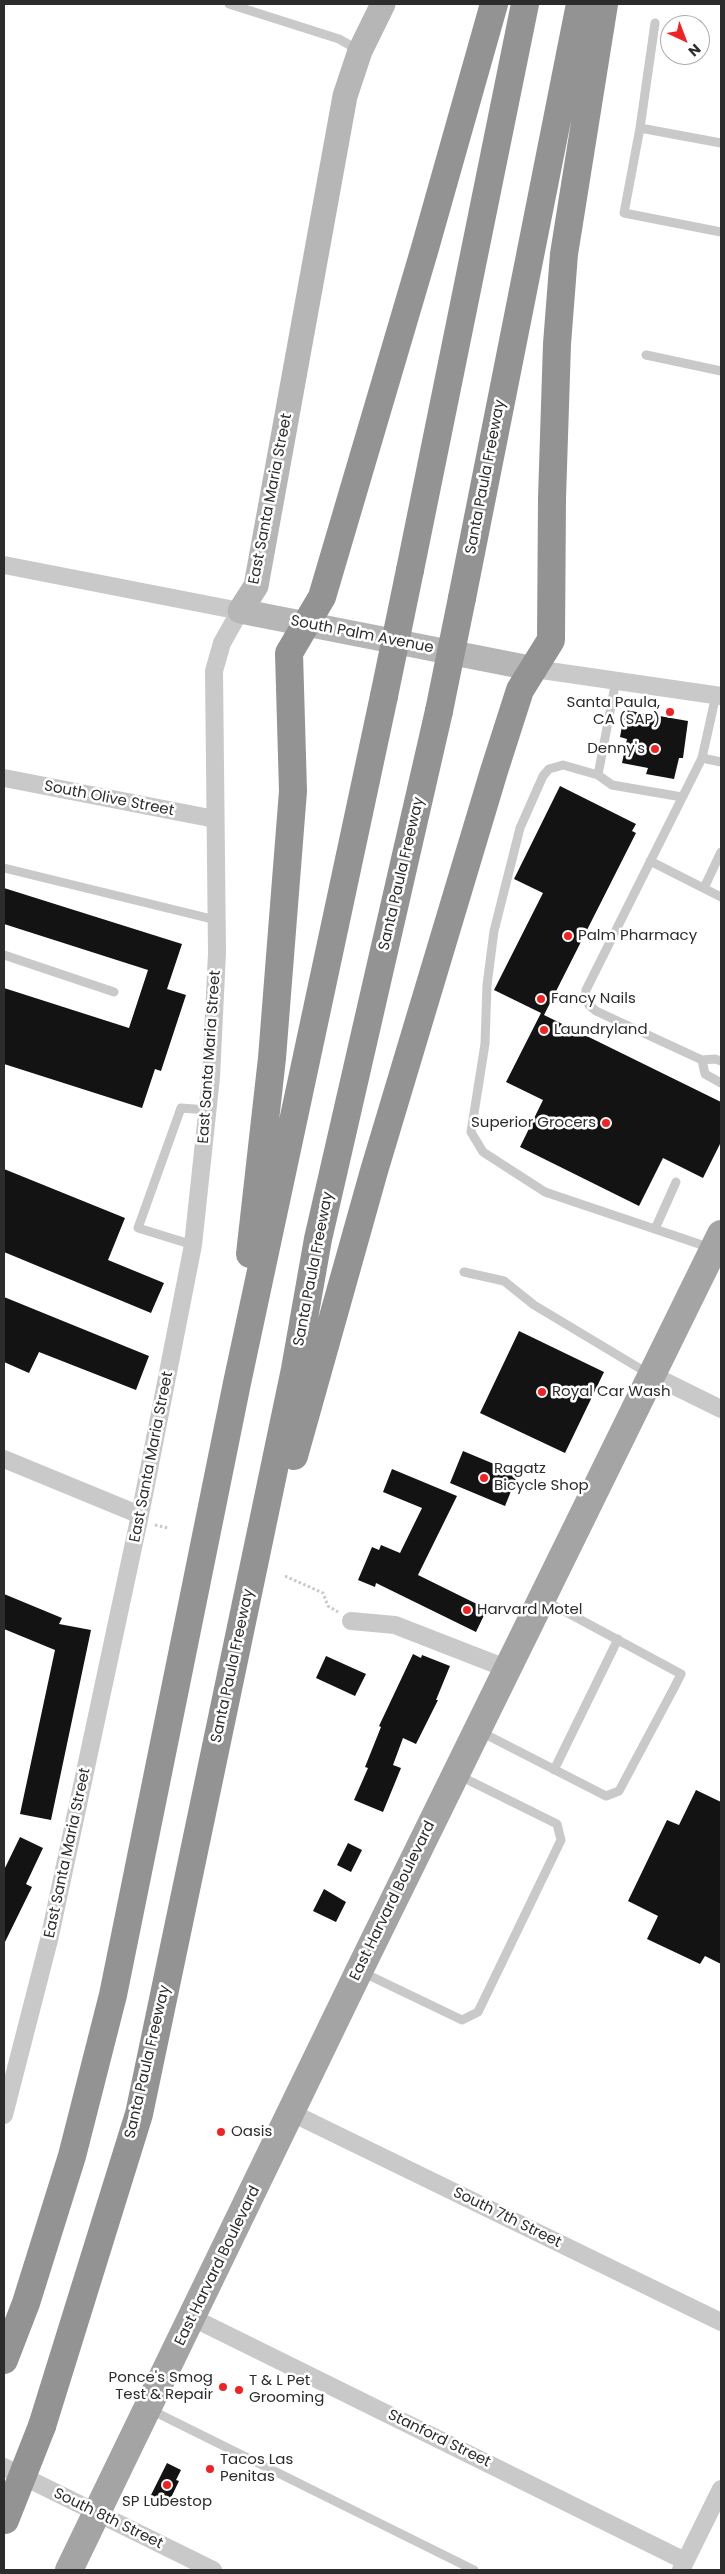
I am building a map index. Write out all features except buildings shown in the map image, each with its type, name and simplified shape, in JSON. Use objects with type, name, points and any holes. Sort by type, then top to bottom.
[{"type":"highway","points":[[237,1383],[272,1058],[293,791],[289,653],[308,624],[325,587],[425,248],[494,4]]},
{"type":"highway","points":[[4,2360],[26,2304],[72,2156],[113,1995],[237,1383],[384,696],[525,4]]},
{"type":"highway","name":"Santa Paula Freeway","points":[[4,2521],[42,2426],[139,2114],[265,1516],[318,1239],[439,711],[580,4]]},
{"type":"highway","points":[[265,1516],[293,1460],[374,1171],[520,690],[535,669],[551,640],[552,488],[557,344],[564,254],[604,4]]},
{"type":"main road","name":"East Harvard Boulevard","points":[[69,2570],[147,2408],[193,2318],[359,1971],[718,1242]]},
{"type":"street","name":"East Santa Maria Street","points":[[4,2115],[49,1940],[140,1515],[193,1245],[208,1110],[217,953],[214,671],[222,643],[256,586],[345,96],[360,51],[383,4]]},
{"type":"street","name":"South Palm Avenue","points":[[4,565],[535,669],[719,696]]},
{"type":"street","name":"South Olive Street","points":[[4,778],[215,819]]},
{"type":"street","points":[[652,1375],[721,1409]]},
{"type":"street","points":[[4,1459],[140,1515]]},
{"type":"street","points":[[351,1621],[395,1624],[508,1669]]},
{"type":"street","name":"South 7th Street","points":[[292,2113],[721,2322]]},
{"type":"street","name":"Stanford Street","points":[[193,2318],[683,2566]]},
{"type":"street","name":"South 8th Street","points":[[4,2467],[213,2570]]},
{"type":"street","points":[[683,2566],[721,2489]]},
{"type":"lane","points":[[229,4],[339,40],[360,51]]},
{"type":"lane","points":[[655,23],[640,128],[624,213],[721,232]]},
{"type":"lane","points":[[640,128],[721,143]]},
{"type":"lane","points":[[646,355],[721,370]]},
{"type":"lane","points":[[598,776],[616,680]]},
{"type":"lane","points":[[719,696],[702,758],[586,990],[585,998],[596,1011],[702,1060],[715,1059],[721,1062]]},
{"type":"lane","points":[[702,758],[721,762]]},
{"type":"lane","points":[[682,797],[612,785],[598,776],[563,764],[549,769],[543,776],[520,828],[494,931],[486,985],[485,1044],[471,1132],[483,1152],[545,1192],[655,1229],[718,1242]]},
{"type":"lane","points":[[704,888],[721,852]]},
{"type":"lane","points":[[650,861],[721,897]]},
{"type":"lane","points":[[4,868],[216,920]]},
{"type":"lane","points":[[4,955],[114,992]]},
{"type":"lane","points":[[702,1060],[705,1074],[721,1083]]},
{"type":"lane","points":[[193,1245],[138,1228],[181,1108],[208,1110]]},
{"type":"lane","points":[[655,1229],[676,1182]]},
{"type":"lane","points":[[464,1272],[504,1281],[534,1305],[652,1375]]},
{"type":"lane","points":[[477,1730],[606,1796],[619,1791],[681,1674],[542,1599]]},
{"type":"lane","points":[[554,1770],[618,1639]]},
{"type":"lane","points":[[359,1971],[462,2020],[478,2012],[561,1840],[557,1824],[456,1774]]},
{"type":"lane","points":[[147,2408],[474,2570]]},
{"type":"path","points":[[285,1576],[323,1593],[328,1606],[351,1621]]},
{"type":"place","name":"Santa Paula, CA (SAP)","points":[[670,712]]},
{"type":"place","name":"Denny's","points":[[655,749]]},
{"type":"place","name":"Palm Pharmacy","points":[[568,936]]},
{"type":"place","name":"Fancy Nails","points":[[541,999]]},
{"type":"place","name":"Laundryland","points":[[544,1030]]},
{"type":"place","name":"Superior Grocers","points":[[606,1123]]},
{"type":"place","name":"Royal Car Wash","points":[[542,1392]]},
{"type":"place","name":"Ragatz Bicycle Shop","points":[[484,1478]]},
{"type":"place","name":"Harvard Motel","points":[[467,1610]]},
{"type":"place","name":"Oasis","points":[[221,2132]]},
{"type":"place","name":"Ponce's Smog Test & Repair","points":[[223,2387]]},
{"type":"place","name":"T & L Pet Grooming","points":[[239,2390]]},
{"type":"place","name":"Tacos Las Penitas","points":[[210,2469]]},
{"type":"place","name":"SP Lubestop","points":[[167,2485]]}]
